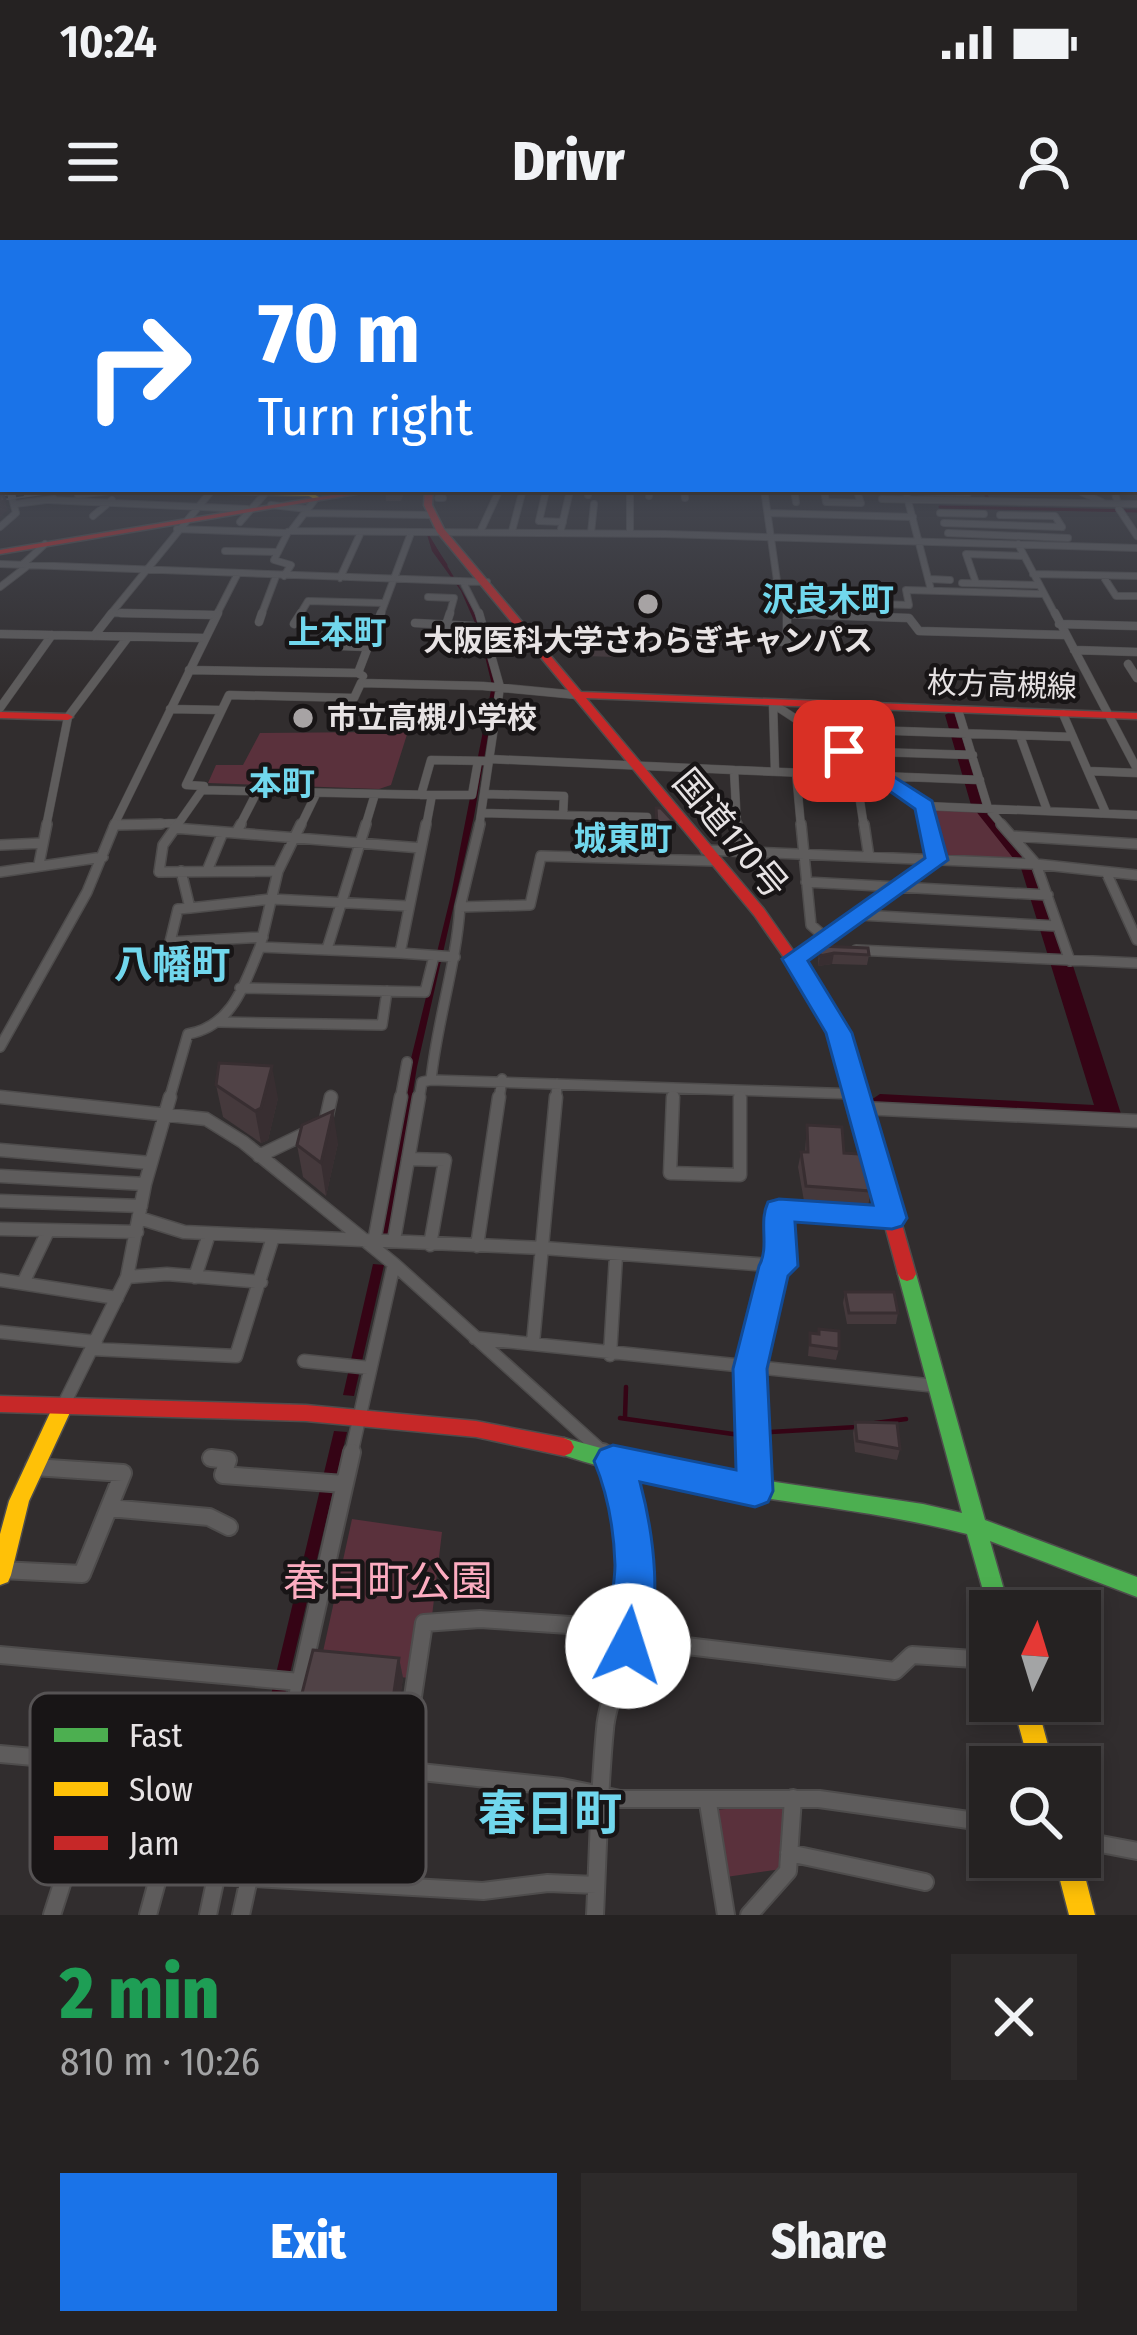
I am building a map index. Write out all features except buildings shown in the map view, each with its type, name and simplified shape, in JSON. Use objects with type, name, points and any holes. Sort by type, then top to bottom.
[{"type":"main road","points":[[0,552],[133,531]]},
{"type":"main road","name":"国道170号","points":[[434,531],[487,582],[795,959],[839,1033],[993,1590]]},
{"type":"main road","name":"枚方高槻線","points":[[578,695],[1137,716]]},
{"type":"main road","points":[[0,711],[68,717]]},
{"type":"main road","points":[[0,1404],[359,1417],[476,1429],[755,1491],[906,1510],[975,1526],[1137,1586]]},
{"type":"main road","points":[[1,1572],[19,1501],[63,1406]]},
{"type":"main road","points":[[1072,1878],[1082,1915]]},
{"type":"street","points":[[94,636],[176,531]]},
{"type":"street","points":[[278,531],[417,531]]},
{"type":"street","points":[[520,531],[950,537],[1137,548]]},
{"type":"street","points":[[528,635],[787,642],[787,601],[778,588],[772,531]]},
{"type":"street","points":[[918,531],[931,590]]},
{"type":"street","points":[[947,531],[950,537]]},
{"type":"street","points":[[1064,531],[1070,542]]},
{"type":"street","points":[[259,622],[280,576],[291,565],[274,560],[289,532]]},
{"type":"street","points":[[340,578],[361,532]]},
{"type":"street","points":[[358,673],[411,533]]},
{"type":"street","points":[[950,537],[1018,544],[1070,542]]},
{"type":"street","points":[[0,587],[46,544]]},
{"type":"street","points":[[1018,544],[1137,771],[1088,771]]},
{"type":"street","points":[[225,550],[278,552]]},
{"type":"street","points":[[976,583],[966,554],[1024,556]]},
{"type":"street","points":[[1002,555],[1015,584]]},
{"type":"street","points":[[0,564],[487,582]]},
{"type":"street","points":[[1033,574],[1136,577]]},
{"type":"street","points":[[0,1047],[103,857],[237,575]]},
{"type":"street","points":[[1103,576],[1115,596],[1137,596]]},
{"type":"street","points":[[930,579],[950,580]]},
{"type":"street","points":[[434,581],[414,626],[473,626]]},
{"type":"street","points":[[394,1240],[416,1115],[436,1029],[447,1004],[447,976],[455,957],[460,907],[482,813],[500,687],[487,629],[459,582]]},
{"type":"street","points":[[962,583],[1040,589]]},
{"type":"street","points":[[787,601],[909,604],[906,590],[1040,589]]},
{"type":"street","points":[[428,597],[454,598],[446,625]]},
{"type":"street","points":[[294,624],[308,601],[383,603]]},
{"type":"street","points":[[112,613],[215,616]]},
{"type":"street","points":[[787,614],[909,618],[919,632],[1066,635]]},
{"type":"street","points":[[1059,624],[1137,626]]},
{"type":"street","points":[[455,650],[462,626]]},
{"type":"street","points":[[369,647],[341,646],[348,632],[375,630]]},
{"type":"street","points":[[0,634],[205,638]]},
{"type":"street","points":[[0,711],[52,635]]},
{"type":"street","points":[[38,864],[68,717],[128,637]]},
{"type":"street","points":[[1074,650],[1137,652]]},
{"type":"street","points":[[1128,664],[1137,678]]},
{"type":"street","points":[[189,670],[358,673],[364,677],[354,698],[229,694],[186,785],[204,786],[164,845],[159,872],[278,871]]},
{"type":"street","points":[[362,683],[500,687],[578,695]]},
{"type":"street","points":[[773,704],[925,806],[1137,814]]},
{"type":"street","points":[[773,704],[776,771]]},
{"type":"street","points":[[170,709],[220,710]]},
{"type":"street","points":[[958,710],[984,808],[1031,863],[1063,961]]},
{"type":"street","points":[[1063,714],[1106,813]]},
{"type":"street","points":[[808,728],[1073,737]]},
{"type":"street","points":[[1020,736],[1047,810]]},
{"type":"street","points":[[844,751],[968,755]]},
{"type":"street","points":[[400,952],[421,848],[431,760],[975,780]]},
{"type":"street","points":[[202,790],[472,795],[486,760]]},
{"type":"street","points":[[734,770],[738,850]]},
{"type":"street","points":[[796,772],[811,925],[827,940]]},
{"type":"street","points":[[856,775],[868,857]]},
{"type":"street","points":[[236,833],[256,792]]},
{"type":"street","points":[[220,1022],[261,942],[278,871],[316,794]]},
{"type":"street","points":[[327,949],[375,794]]},
{"type":"street","points":[[484,794],[564,796],[562,815]]},
{"type":"street","points":[[925,806],[937,860]]},
{"type":"street","points":[[482,813],[647,812],[649,859]]},
{"type":"street","points":[[115,825],[175,825],[421,848]]},
{"type":"street","points":[[207,871],[223,832]]},
{"type":"street","points":[[1012,836],[1137,844]]},
{"type":"street","points":[[0,845],[43,843]]},
{"type":"street","points":[[460,907],[530,905],[541,856],[649,859],[738,850],[1031,863],[1137,875]]},
{"type":"street","points":[[0,872],[103,857]]},
{"type":"street","points":[[795,959],[937,860]]},
{"type":"street","points":[[181,871],[190,908]]},
{"type":"street","points":[[1106,872],[1137,940]]},
{"type":"street","points":[[806,882],[1042,895]]},
{"type":"street","points":[[408,906],[271,899],[178,909],[170,942],[261,942],[455,957]]},
{"type":"street","points":[[860,915],[1052,926]]},
{"type":"street","points":[[817,947],[1137,963]]},
{"type":"street","points":[[241,988],[425,992],[434,956]]},
{"type":"street","points":[[63,1406],[127,1277],[145,1184],[188,1034],[220,1022],[382,1025],[387,991]]},
{"type":"street","points":[[372,1243],[406,1062]]},
{"type":"street","points":[[477,1246],[502,1079]]},
{"type":"street","points":[[404,1088],[502,1079],[630,1083],[673,1090],[1137,1120]]},
{"type":"street","points":[[533,1343],[557,1084]]},
{"type":"street","points":[[673,1090],[670,1173],[740,1175],[740,1092]]},
{"type":"street","points":[[259,1156],[325,1124],[331,1096]]},
{"type":"street","points":[[0,1097],[206,1118],[372,1243],[613,1461],[623,1486],[634,1564],[629,1634],[605,1724],[595,1915]]},
{"type":"street","points":[[397,1114],[416,1115]]},
{"type":"street","points":[[0,1151],[151,1163]]},
{"type":"street","points":[[390,1154],[446,1160],[430,1245]]},
{"type":"street","points":[[387,1175],[406,1175]]},
{"type":"street","points":[[0,1176],[145,1184]]},
{"type":"street","points":[[383,1192],[402,1192]]},
{"type":"street","points":[[0,1201],[139,1219],[184,1232],[543,1248],[775,1266],[782,1266],[779,1210],[892,1218]]},
{"type":"street","points":[[0,1229],[48,1231],[139,1219]]},
{"type":"street","points":[[24,1281],[48,1231]]},
{"type":"street","points":[[195,1277],[209,1234]]},
{"type":"street","points":[[0,1332],[94,1346],[236,1356],[273,1237]]},
{"type":"street","points":[[610,1355],[616,1256]]},
{"type":"street","points":[[286,1693],[334,1483],[359,1417],[361,1367],[394,1264]]},
{"type":"street","points":[[755,1491],[750,1369],[775,1266]]},
{"type":"street","points":[[127,1277],[261,1282]]},
{"type":"street","points":[[0,1280],[117,1298]]},
{"type":"street","points":[[473,1338],[937,1386]]},
{"type":"street","points":[[304,1360],[361,1367]]},
{"type":"street","points":[[211,1458],[228,1460],[223,1475],[334,1483]]},
{"type":"street","points":[[1,1572],[82,1574],[123,1474],[34,1467]]},
{"type":"street","points":[[109,1508],[209,1516],[229,1527]]},
{"type":"street","points":[[414,1693],[424,1624],[480,1619],[629,1634],[895,1671],[912,1655],[969,1659]]},
{"type":"street","points":[[0,1655],[288,1680]]},
{"type":"street","points":[[0,1754],[30,1757]]},
{"type":"street","points":[[426,1772],[562,1786],[601,1800],[708,1803],[793,1798],[969,1820]]},
{"type":"street","points":[[749,1915],[788,1871],[793,1798]]},
{"type":"street","points":[[708,1803],[727,1915]]},
{"type":"street","points":[[1101,1844],[1137,1851]]},
{"type":"street","points":[[789,1853],[925,1882]]},
{"type":"street","points":[[368,1885],[483,1891],[548,1883],[596,1885]]},
{"type":"street","points":[[52,1915],[62,1885]]},
{"type":"street","points":[[148,1915],[156,1885]]},
{"type":"street","points":[[208,1915],[229,1885]]},
{"type":"street","points":[[236,1885],[242,1915]]},
{"type":"green space","points":[[387,724],[410,725],[391,785],[379,789],[208,783],[216,765],[243,765],[260,733],[376,732]]},
{"type":"green space","points":[[933,810],[978,810],[1023,860],[945,855]]},
{"type":"green space","name":"春日町公園","points":[[352,1519],[442,1532],[432,1616],[410,1678],[319,1670]]},
{"type":"green space","points":[[787,1803],[782,1869],[726,1877],[715,1810]]},
{"type":"shaded area","points":[[426,531],[478,618],[497,684],[474,816],[417,1067],[389,1236],[378,1236],[408,1071],[451,895],[492,685],[479,632],[461,591],[432,551]]},
{"type":"shaded area","points":[[373,1264],[384,1265],[354,1396],[343,1395]]},
{"type":"shaded area","points":[[334,1431],[347,1432],[285,1693],[271,1693]]},
{"type":"waterway","points":[[432,544],[446,565]]},
{"type":"waterway","points":[[953,715],[980,805],[1031,867],[1109,1114]]},
{"type":"waterway","points":[[880,1102],[1105,1114]]},
{"type":"waterway","points":[[625,1417],[626,1387]]},
{"type":"waterway","points":[[620,1418],[747,1436]]},
{"type":"waterway","points":[[868,1424],[906,1419]]},
{"type":"waterway","points":[[755,1433],[857,1427]]},
{"type":"traffic: fast","points":[[907,1274],[993,1590]]},
{"type":"traffic: fast","points":[[564,1447],[667,1475],[923,1513],[975,1526],[1137,1587]]},
{"type":"traffic: slow","points":[[0,1575],[19,1501],[63,1406]]},
{"type":"traffic: slow","points":[[1030,1722],[1036,1746]]},
{"type":"traffic: slow","points":[[1072,1878],[1082,1915]]},
{"type":"traffic: jam","points":[[0,552],[126,531]]},
{"type":"traffic: jam","points":[[441,531],[759,912],[828,1010],[907,1274]]},
{"type":"traffic: jam","points":[[577,695],[1137,716]]},
{"type":"traffic: jam","points":[[0,715],[68,717]]},
{"type":"traffic: jam","points":[[0,1404],[306,1413],[476,1429],[564,1447]]},
{"type":"place","name":"大阪医科大学さわらぎキャンパス","points":[[648,604]]},
{"type":"place","name":"市立高槻小学校","points":[[303,718]]},
{"type":"district","name":"沢良木町","points":[[828,599]]},
{"type":"district","name":"上本町","points":[[337,632]]},
{"type":"district","name":"本町","points":[[282,783]]},
{"type":"district","name":"城東町","points":[[623,838]]},
{"type":"district","name":"八幡町","points":[[172,964]]},
{"type":"district","name":"春日町","points":[[550,1813]]},
{"type":"route","points":[[628,1646],[634,1564],[623,1486],[613,1461],[755,1491],[750,1369],[775,1266],[782,1266],[779,1210],[892,1218],[839,1033],[795,959],[937,860],[925,806],[844,751]]}]
